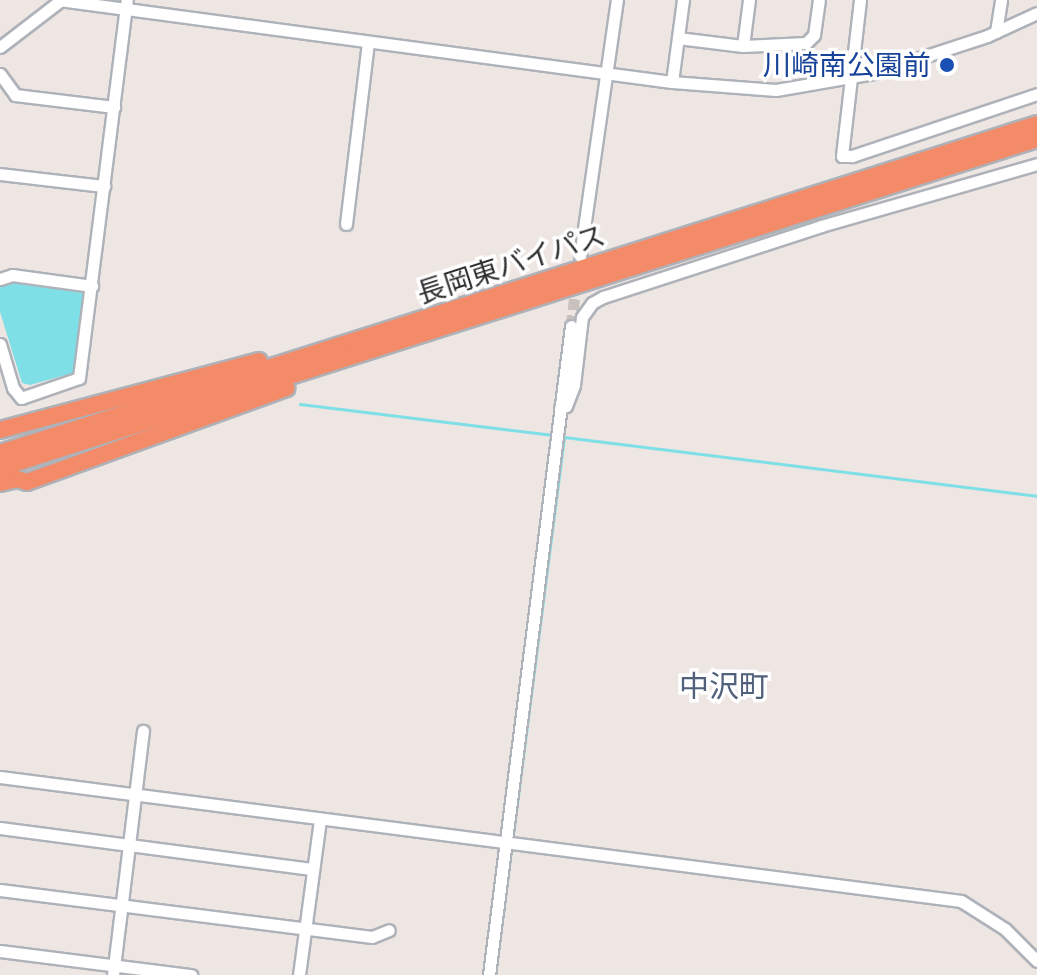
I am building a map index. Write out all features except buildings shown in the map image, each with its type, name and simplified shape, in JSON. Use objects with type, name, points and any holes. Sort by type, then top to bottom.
[{"type":"highway","name":"長岡東バイパス","points":[[1,468],[633,252],[1037,124]]},
{"type":"highway","name":"長岡東バイパス","points":[[1,468],[1037,139]]},
{"type":"highway","points":[[0,430],[8,424],[261,361],[441,304],[633,252]]},
{"type":"highway","points":[[0,490],[186,427],[445,328]]},
{"type":"highway","points":[[1,468],[27,482]]},
{"type":"street","points":[[580,256],[617,0]]},
{"type":"street","points":[[672,82],[683,0]]},
{"type":"street","points":[[743,46],[749,0]]},
{"type":"street","points":[[678,38],[743,46],[806,43],[814,35],[819,0]]},
{"type":"street","points":[[860,0],[842,156],[852,156],[1037,94]]},
{"type":"street","points":[[996,32],[1001,0]]},
{"type":"street","points":[[0,47],[60,1],[126,5],[368,43],[672,82],[776,90],[850,79],[996,32],[1037,13]]},
{"type":"street","points":[[0,344],[13,388],[21,398],[76,380],[81,372],[126,5]]},
{"type":"street","points":[[346,224],[368,43]]},
{"type":"street","points":[[0,74],[15,95],[114,107]]},
{"type":"street","points":[[559,408],[566,406],[574,385],[582,317],[592,303],[603,297],[821,226],[1037,164]]},
{"type":"street","points":[[0,174],[104,186]]},
{"type":"street","points":[[0,279],[12,275],[92,286]]},
{"type":"street","points":[[489,975],[511,842],[559,408],[571,326]]},
{"type":"street","points":[[114,970],[143,731]]},
{"type":"street","points":[[0,777],[961,901],[1005,929],[1037,961]]},
{"type":"street","points":[[299,975],[320,819]]},
{"type":"street","points":[[0,828],[313,869]]},
{"type":"street","points":[[0,890],[372,937],[389,930]]},
{"type":"street","points":[[0,951],[114,970],[191,975]]},
{"type":"water","points":[[17,282],[79,290],[85,297],[73,373],[30,385],[22,383],[0,312],[0,286]]},
{"type":"waterway","points":[[300,404],[551,435]]},
{"type":"waterway","points":[[495,975],[564,437],[1037,496]]},
{"type":"tunnel","points":[[571,326],[577,280]]},
{"type":"place","name":"川崎南公園前","points":[[947,65]]},
{"type":"district","name":"中沢町","points":[[724,686]]}]
